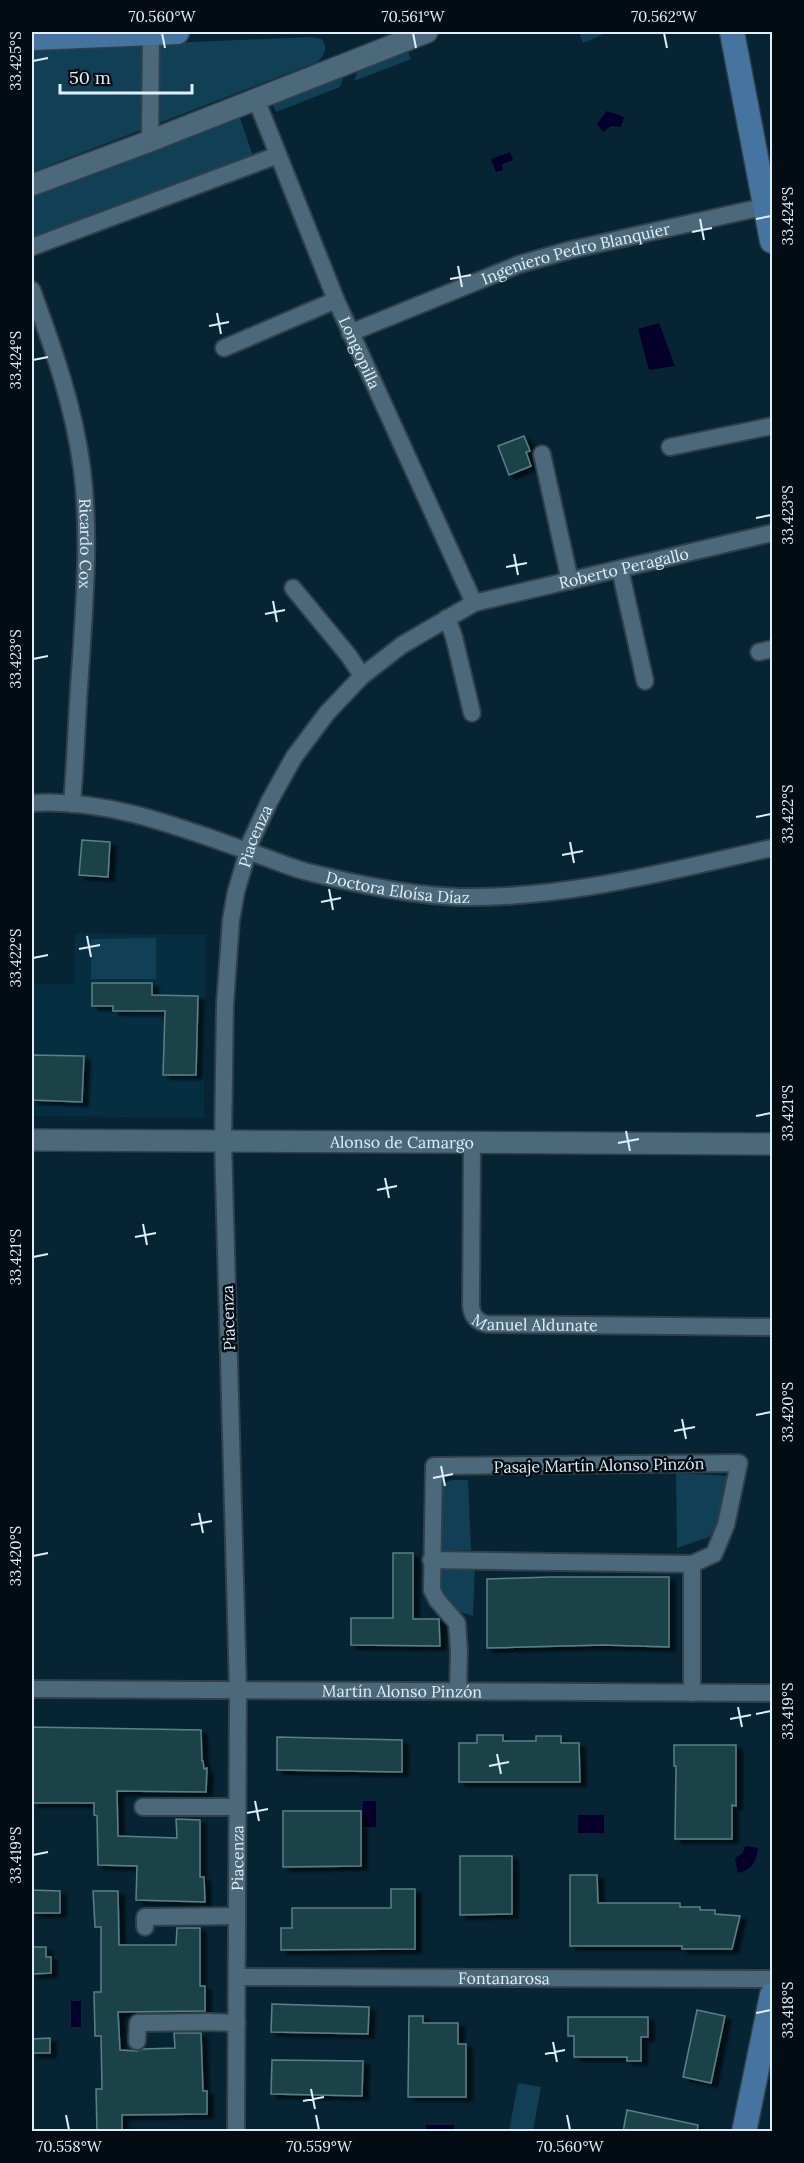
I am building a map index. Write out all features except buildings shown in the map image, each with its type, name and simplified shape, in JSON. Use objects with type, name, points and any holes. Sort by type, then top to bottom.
[{"type":"main road","points":[[32,38],[177,32]]},
{"type":"main road","points":[[732,32],[769,206],[772,241]]},
{"type":"main road","points":[[744,2132],[772,1995]]},
{"type":"street","points":[[150,141],[151,32]]},
{"type":"street","points":[[32,184],[150,141],[427,32]]},
{"type":"street","name":"Longopilla","points":[[256,99],[350,333],[474,603]]},
{"type":"street","points":[[32,247],[278,155]]},
{"type":"street","name":"Ingeniero Pedro Blanquier","points":[[350,333],[520,264],[570,250],[769,206]]},
{"type":"street","name":"Ricardo Cox","points":[[32,290],[71,408],[86,500],[87,565],[72,804]]},
{"type":"street","points":[[224,348],[336,300]]},
{"type":"street","points":[[670,447],[772,426]]},
{"type":"street","points":[[542,454],[570,580]]},
{"type":"street","name":"Roberto Peragallo","points":[[474,603],[772,533]]},
{"type":"street","points":[[620,569],[645,681]]},
{"type":"street","points":[[293,588],[362,676]]},
{"type":"street","name":"Piacenza","points":[[236,2132],[238,1690],[223,1141],[228,942],[236,892],[247,851],[269,802],[294,757],[327,713],[362,676],[402,645],[474,603]]},
{"type":"street","points":[[447,618],[454,637],[472,713]]},
{"type":"street","name":"Doctora Eloísa Díaz","points":[[32,803],[98,807],[158,820],[308,873],[357,884],[459,897],[516,896],[593,888],[772,848]]},
{"type":"street","name":"Alonso de Camargo","points":[[32,1140],[772,1144]]},
{"type":"street","name":"Manuel Aldunate","points":[[472,1143],[471,1306],[477,1320],[487,1324],[772,1327]]},
{"type":"street","name":"Pasaje Martín Alonso Pinzón","points":[[458,1691],[457,1623],[437,1600],[432,1590],[434,1466],[739,1463],[726,1525],[714,1554],[692,1564]]},
{"type":"street","points":[[431,1560],[692,1564],[692,1693]]},
{"type":"street","name":"Martín Alonso Pinzón","points":[[32,1689],[772,1693]]},
{"type":"street","points":[[143,1807],[237,1807]]},
{"type":"street","points":[[145,1927],[145,1917],[237,1916]]},
{"type":"street","name":"Fontanarosa","points":[[237,1977],[772,1979]]},
{"type":"street","points":[[137,2041],[138,2023],[237,2023]]},
{"type":"shaded area","points":[[579,32],[605,32],[606,33],[583,43]]},
{"type":"shaded area","points":[[311,37],[322,39],[325,46],[324,53],[318,62],[32,172],[32,49]]},
{"type":"shaded area","points":[[407,49],[411,59],[354,81],[358,70]]},
{"type":"shaded area","points":[[344,76],[340,87],[276,112],[272,102]]},
{"type":"shaded area","points":[[607,111],[624,117],[621,127],[611,126],[603,132],[597,124]]},
{"type":"shaded area","points":[[239,115],[254,159],[32,240],[32,195]]},
{"type":"shaded area","points":[[510,152],[513,160],[502,164],[503,170],[496,172],[491,159]]},
{"type":"shaded area","points":[[659,323],[675,366],[649,370],[638,329]]},
{"type":"shaded area","points":[[75,933],[206,935],[204,1118],[32,1116],[32,984],[74,984]]},
{"type":"shaded area","points":[[156,938],[156,979],[91,979],[91,939]]},
{"type":"shaded area","points":[[676,1473],[728,1476],[721,1521],[709,1537],[677,1548]]},
{"type":"shaded area","points":[[452,1480],[468,1480],[471,1550],[442,1551],[440,1484]]},
{"type":"shaded area","points":[[439,1566],[475,1566],[473,1616],[451,1609],[441,1590]]},
{"type":"shaded area","points":[[363,1801],[376,1801],[376,1827],[362,1827]]},
{"type":"shaded area","points":[[578,1815],[604,1815],[604,1833],[578,1833]]},
{"type":"shaded area","points":[[745,1846],[758,1848],[756,1858],[747,1870],[738,1873],[735,1858],[743,1853]]},
{"type":"shaded area","points":[[71,2001],[81,2001],[81,2027],[71,2027]]},
{"type":"shaded area","points":[[518,2083],[541,2087],[533,2131],[509,2131]]},
{"type":"shaded area","points":[[426,2125],[454,2125],[454,2131],[426,2131]]}]
